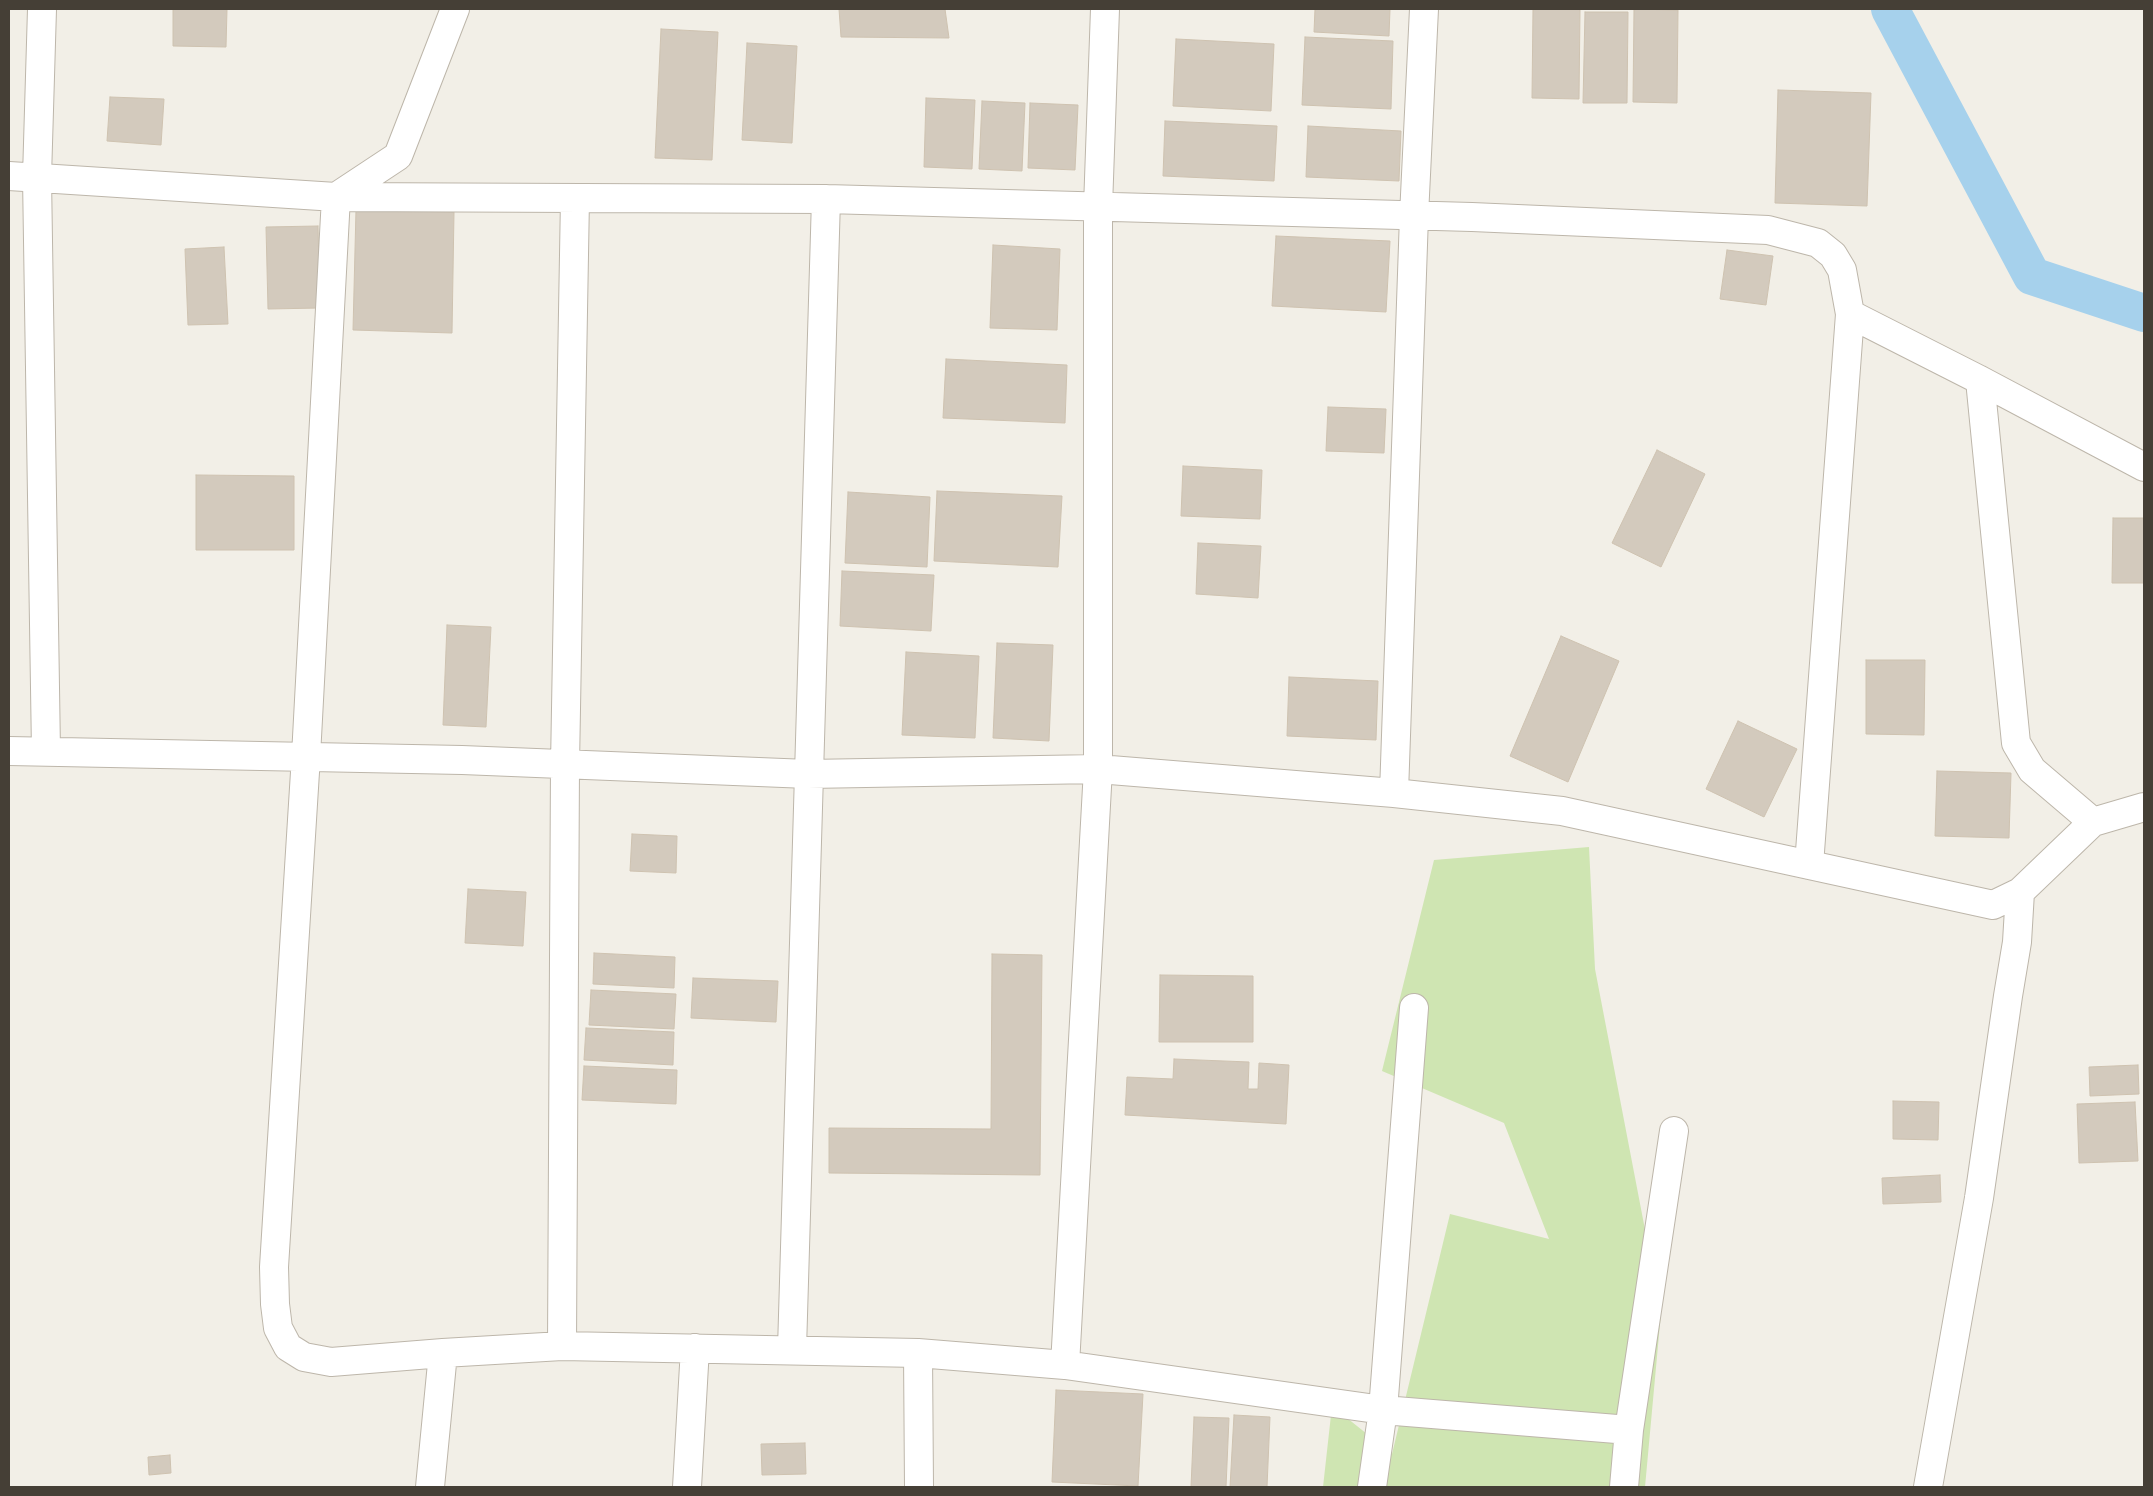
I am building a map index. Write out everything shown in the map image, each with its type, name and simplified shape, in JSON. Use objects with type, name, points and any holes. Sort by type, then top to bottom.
[{"type":"street","points":[[42,9],[37,177],[46,751]]},
{"type":"street","points":[[336,197],[398,156],[455,9]]},
{"type":"street","points":[[1065,1365],[1098,769],[1098,207],[1105,9]]},
{"type":"street","points":[[1394,793],[1414,216],[1424,9]]},
{"type":"street","points":[[9,176],[336,197],[826,199],[1414,216],[1768,230],[1818,243],[1833,255],[1842,270],[1850,314],[1808,864]]},
{"type":"street","points":[[336,197],[306,756],[274,1267],[278,1328],[288,1347],[304,1357],[331,1362],[443,1352],[562,1346],[918,1352],[1065,1365],[1383,1410],[1628,1430]]},
{"type":"street","points":[[562,1346],[565,764],[575,198]]},
{"type":"street","points":[[792,1349],[826,199]]},
{"type":"street","points":[[1850,314],[2144,467]]},
{"type":"street","points":[[1980,380],[2016,744],[2032,770],[2093,822]]},
{"type":"street","points":[[9,751],[306,756],[808,774],[1098,769],[1394,793],[1562,811],[1993,905],[2020,892],[2093,822],[2144,807]]},
{"type":"street","points":[[1928,1487],[1979,1198],[2008,996],[2018,942],[2020,892]]},
{"type":"street","points":[[1372,1487],[1383,1410],[1414,1008]]},
{"type":"street","points":[[1624,1487],[1628,1430],[1674,1130]]},
{"type":"street","points":[[687,1487],[695,1348]]},
{"type":"street","points":[[430,1487],[443,1352]]},
{"type":"street","points":[[918,1352],[919,1487]]},
{"type":"green space","points":[[1589,847],[1595,969],[1661,1313],[1645,1487],[1323,1487],[1332,1406],[1392,1454],[1450,1214],[1549,1239],[1504,1123],[1382,1071],[1434,860]]},
{"type":"building","points":[[173,9],[227,9],[226,47],[173,46]]},
{"type":"building","points":[[839,9],[945,9],[949,38],[841,37]]},
{"type":"building","points":[[1315,9],[1390,9],[1389,36],[1314,32]]},
{"type":"building","points":[[1533,9],[1580,9],[1579,99],[1532,98]]},
{"type":"building","points":[[1634,9],[1678,10],[1677,103],[1633,102]]},
{"type":"building","points":[[1585,12],[1628,12],[1627,103],[1583,103]]},
{"type":"building","points":[[661,29],[718,32],[712,160],[655,158]]},
{"type":"building","points":[[1305,37],[1393,41],[1391,109],[1302,105]]},
{"type":"building","points":[[1176,39],[1274,44],[1271,111],[1173,106]]},
{"type":"building","points":[[747,43],[797,46],[792,143],[742,140]]},
{"type":"building","points":[[1778,90],[1871,93],[1867,206],[1775,203]]},
{"type":"building","points":[[110,97],[164,99],[161,145],[107,141]]},
{"type":"building","points":[[926,98],[975,100],[972,169],[924,167]]},
{"type":"building","points":[[982,101],[1025,103],[1022,171],[979,169]]},
{"type":"building","points":[[1030,103],[1078,105],[1075,170],[1028,168]]},
{"type":"building","points":[[1165,121],[1277,126],[1274,181],[1163,176]]},
{"type":"building","points":[[1308,126],[1401,131],[1399,181],[1306,177]]},
{"type":"building","points":[[356,210],[454,212],[452,333],[353,330]]},
{"type":"building","points":[[318,226],[320,308],[268,309],[266,227]]},
{"type":"building","points":[[1276,236],[1390,241],[1386,312],[1272,306]]},
{"type":"building","points":[[993,245],[1060,249],[1057,330],[990,328]]},
{"type":"building","points":[[224,247],[228,324],[188,325],[185,249]]},
{"type":"building","points":[[1727,250],[1773,256],[1766,305],[1720,299]]},
{"type":"building","points":[[946,359],[1067,365],[1065,423],[943,418]]},
{"type":"building","points":[[1328,407],[1386,409],[1384,453],[1326,451]]},
{"type":"building","points":[[1657,450],[1705,474],[1661,567],[1612,543]]},
{"type":"building","points":[[1183,466],[1262,470],[1260,519],[1181,516]]},
{"type":"building","points":[[196,475],[294,476],[294,550],[196,550]]},
{"type":"building","points":[[937,491],[1062,496],[1058,567],[934,561]]},
{"type":"building","points":[[848,492],[930,497],[927,567],[845,563]]},
{"type":"building","points":[[2113,518],[2144,518],[2144,583],[2112,583]]},
{"type":"building","points":[[1198,543],[1261,546],[1258,598],[1196,594]]},
{"type":"building","points":[[842,571],[934,575],[931,631],[840,626]]},
{"type":"building","points":[[447,625],[491,627],[486,727],[443,725]]},
{"type":"building","points":[[1561,636],[1619,661],[1568,782],[1510,756]]},
{"type":"building","points":[[997,643],[1053,645],[1049,741],[993,738]]},
{"type":"building","points":[[906,652],[979,656],[975,738],[902,735]]},
{"type":"building","points":[[1866,660],[1925,660],[1924,735],[1866,734]]},
{"type":"building","points":[[1289,677],[1378,681],[1376,740],[1287,736]]},
{"type":"building","points":[[1738,721],[1797,749],[1764,817],[1706,789]]},
{"type":"building","points":[[1937,771],[2011,773],[2009,838],[1935,836]]},
{"type":"building","points":[[632,834],[677,836],[676,873],[630,871]]},
{"type":"building","points":[[468,889],[526,892],[523,946],[465,943]]},
{"type":"building","points":[[594,953],[675,957],[674,988],[593,984]]},
{"type":"building","points":[[992,954],[1042,955],[1040,1175],[829,1173],[829,1128],[991,1129]]},
{"type":"building","points":[[1160,975],[1253,976],[1253,1042],[1159,1042]]},
{"type":"building","points":[[693,978],[778,981],[776,1022],[691,1018]]},
{"type":"building","points":[[591,990],[676,994],[674,1029],[589,1025]]},
{"type":"building","points":[[586,1028],[674,1032],[673,1065],[584,1060]]},
{"type":"building","points":[[1174,1059],[1249,1062],[1248,1089],[1258,1089],[1259,1063],[1289,1065],[1286,1124],[1125,1115],[1127,1077],[1173,1079]]},
{"type":"building","points":[[2138,1065],[2139,1094],[2090,1096],[2089,1067]]},
{"type":"building","points":[[584,1066],[677,1070],[676,1104],[582,1100]]},
{"type":"building","points":[[1893,1101],[1939,1102],[1938,1140],[1893,1139]]},
{"type":"building","points":[[2135,1102],[2138,1161],[2079,1163],[2077,1104]]},
{"type":"building","points":[[1940,1175],[1941,1202],[1883,1204],[1882,1178]]},
{"type":"building","points":[[1056,1390],[1143,1394],[1138,1486],[1052,1482]]},
{"type":"building","points":[[1234,1415],[1270,1417],[1267,1487],[1230,1487]]},
{"type":"building","points":[[1194,1417],[1229,1418],[1226,1487],[1191,1487]]},
{"type":"building","points":[[805,1443],[806,1474],[762,1475],[761,1444]]},
{"type":"building","points":[[170,1455],[171,1473],[149,1475],[148,1457]]},
{"type":"waterway","points":[[1890,9],[2032,276],[2144,313]]}]
